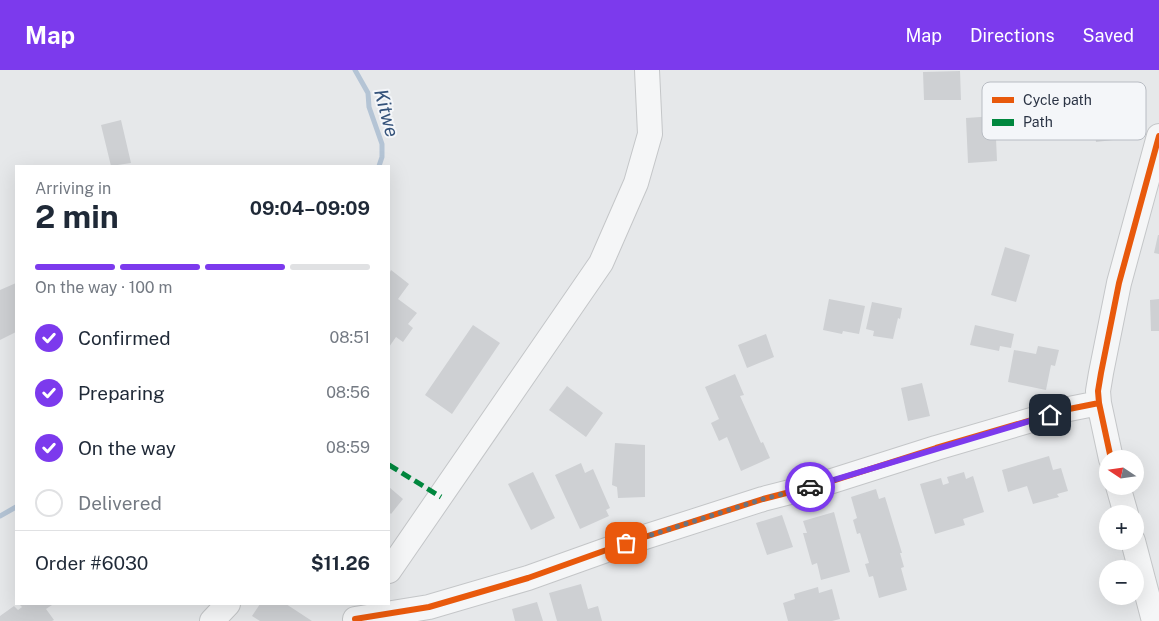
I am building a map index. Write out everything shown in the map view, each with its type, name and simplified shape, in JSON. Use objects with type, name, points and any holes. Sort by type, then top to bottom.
[{"type":"street","points":[[390,570],[601,263],[636,184],[650,134],[647,70]]},
{"type":"street","points":[[1109,450],[1099,403],[1100,373],[1119,283],[1159,136]]},
{"type":"street","points":[[358,615],[429,607],[528,578],[626,543],[763,499],[829,482],[1069,409],[1099,403]]},
{"type":"street","points":[[1135,550],[1154,621]]},
{"type":"street","points":[[212,621],[227,605]]},
{"type":"building","points":[[960,71],[961,100],[924,100],[923,72]]},
{"type":"building","points":[[982,117],[982,140],[996,140],[997,161],[968,163],[966,118]]},
{"type":"building","points":[[121,120],[131,163],[111,165],[101,125]]},
{"type":"building","points":[[1096,140],[1113,140],[1096,142]]},
{"type":"building","points":[[1159,235],[1159,254],[1154,253]]},
{"type":"building","points":[[1005,247],[1030,255],[1016,302],[991,295]]},
{"type":"building","points":[[391,270],[409,284],[398,299],[417,313],[408,324],[413,328],[403,342],[396,337],[390,346]]},
{"type":"building","points":[[15,283],[15,332],[0,340],[0,290]]},
{"type":"building","points":[[829,299],[865,306],[859,334],[843,331],[842,334],[823,330]]},
{"type":"building","points":[[1159,299],[1159,331],[1151,331],[1150,300]]},
{"type":"building","points":[[872,302],[902,308],[893,339],[873,336],[874,331],[866,329]]},
{"type":"building","points":[[473,325],[500,343],[452,414],[425,395]]},
{"type":"building","points":[[975,325],[1014,334],[1011,348],[1000,346],[999,351],[970,345]]},
{"type":"building","points":[[766,334],[774,357],[747,368],[738,345]]},
{"type":"building","points":[[1038,346],[1059,350],[1055,366],[1051,365],[1046,390],[1008,382],[1014,350],[1036,354]]},
{"type":"building","points":[[735,374],[744,395],[740,396],[761,443],[763,442],[770,458],[741,471],[727,437],[719,441],[711,423],[719,419],[705,387]]},
{"type":"building","points":[[922,383],[930,416],[908,421],[901,388]]},
{"type":"building","points":[[567,386],[603,413],[586,437],[549,410]]},
{"type":"building","points":[[615,443],[645,445],[645,497],[618,498],[617,487],[612,485]]},
{"type":"building","points":[[1049,456],[1053,470],[1061,468],[1068,491],[1057,494],[1059,497],[1033,504],[1027,486],[1008,492],[1002,470]]},
{"type":"building","points":[[581,463],[585,473],[593,469],[610,508],[606,510],[609,516],[580,529],[555,475]]},
{"type":"building","points":[[533,472],[555,518],[531,530],[508,484]]},
{"type":"building","points":[[964,472],[966,479],[973,476],[984,512],[963,519],[965,525],[935,534],[920,484],[941,478],[943,485],[949,483],[947,477]]},
{"type":"building","points":[[390,488],[403,499],[390,513]]},
{"type":"building","points":[[876,489],[879,499],[885,497],[902,553],[900,553],[904,567],[901,568],[907,590],[879,598],[873,576],[869,577],[865,564],[869,563],[860,533],[857,534],[853,520],[857,518],[851,497]]},
{"type":"building","points":[[834,512],[850,572],[821,580],[817,563],[812,565],[803,533],[807,533],[803,521]]},
{"type":"building","points":[[782,515],[793,547],[767,555],[756,523]]},
{"type":"building","points":[[581,584],[588,609],[598,606],[602,621],[557,621],[549,593]]},
{"type":"building","points":[[818,587],[819,593],[832,589],[840,619],[832,621],[788,621],[783,603],[795,599],[794,594]]},
{"type":"building","points":[[537,602],[543,621],[515,621],[512,609]]},
{"type":"building","points":[[20,605],[52,605],[46,609],[54,620],[0,621],[0,616],[14,606],[18,610],[22,607]]},
{"type":"building","points":[[259,605],[288,605],[312,621],[260,621],[252,616]]},
{"type":"waterway","name":"Kitwe","points":[[355,70],[368,93],[369,107],[382,144],[382,157],[379,165]]},
{"type":"waterway","name":"Kitwe","points":[[0,516],[15,508]]},
{"type":"marked path","points":[[390,466],[441,497]]},
{"type":"cycle path","points":[[1109,450],[1098,391],[1119,283],[1159,136]]},
{"type":"cycle path","points":[[355,619],[429,607],[528,578],[626,543],[763,499],[829,482],[1069,409],[1099,403]]},
{"type":"way so far","points":[[626,543],[763,499],[810,487]]},
{"type":"route","points":[[810,487],[1050,415]]}]
